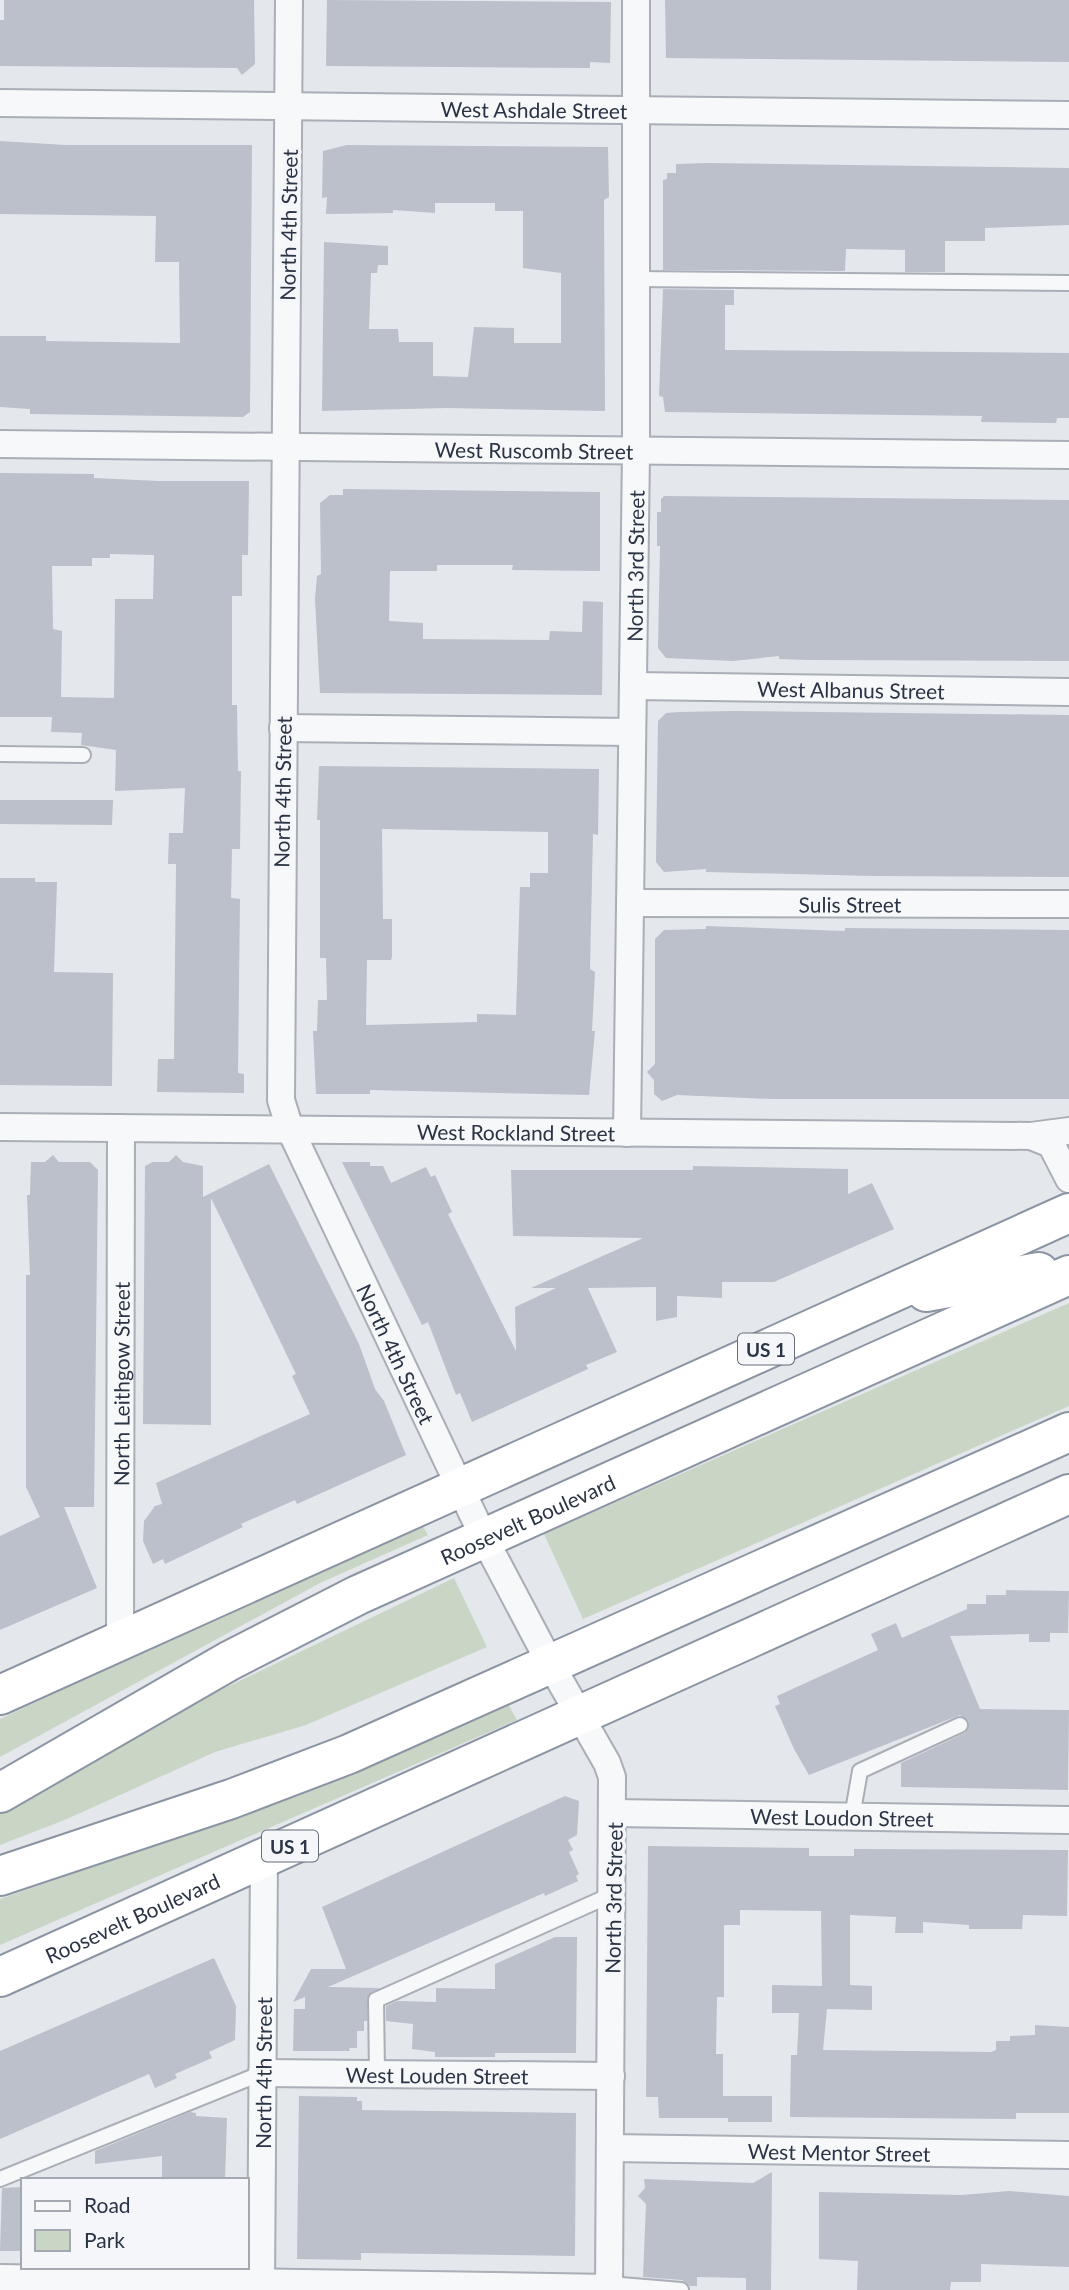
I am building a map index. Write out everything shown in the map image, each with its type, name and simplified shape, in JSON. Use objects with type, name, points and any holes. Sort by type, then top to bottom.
[{"type":"highway","name":"US 1","points":[[0,1695],[1069,1213]]},
{"type":"highway","points":[[871,1302],[1069,1267]]},
{"type":"highway","name":"Roosevelt Boulevard","points":[[0,1793],[272,1638],[358,1595],[1069,1275]]},
{"type":"highway","points":[[0,1876],[291,1777],[551,1665],[1069,1432]]},
{"type":"highway","name":"Roosevelt Boulevard","points":[[0,1977],[1069,1494]]},
{"type":"street","name":"North 4th Street","points":[[289,0],[279,1087],[290,1129],[462,1486],[484,1538]]},
{"type":"street","name":"North 3rd Street","points":[[627,1133],[636,452],[636,0]]},
{"type":"street","name":"West Ashdale Street","points":[[0,103],[1069,115]]},
{"type":"street","name":"West Ruscomb Street","points":[[0,444],[1069,455]]},
{"type":"street","name":"West Albanus Street","points":[[634,686],[1069,692]]},
{"type":"street","points":[[283,728],[632,732]]},
{"type":"street","name":"Sulis Street","points":[[631,903],[1069,904]]},
{"type":"street","name":"West Rockland Street","points":[[0,1127],[1031,1136],[1069,1131]]},
{"type":"street","name":"North Leithgow Street","points":[[120,1641],[121,1128]]},
{"type":"street","points":[[1031,1136],[1051,1144],[1069,1179]]},
{"type":"street","name":"North 3rd Street","points":[[484,1538],[551,1665],[607,1763],[612,1777],[614,1813],[609,2287]]},
{"type":"street","name":"West Loudon Street","points":[[614,1813],[1069,1820]]},
{"type":"street","name":"North 4th Street","points":[[261,2286],[264,1858]]},
{"type":"street","name":"West Louden Street","points":[[262,2073],[611,2076]]},
{"type":"street","name":"West Mentor Street","points":[[610,2148],[1069,2155]]},
{"type":"street","points":[[0,2278],[261,2286],[609,2287]]},
{"type":"lane","points":[[635,279],[1069,283]]},
{"type":"lane","points":[[0,754],[83,755]]},
{"type":"lane","points":[[852,1817],[860,1771],[960,1725]]},
{"type":"lane","points":[[377,2074],[376,2000],[613,1894]]},
{"type":"lane","points":[[0,2179],[262,2073]]},
{"type":"lane","points":[[609,2287],[681,2290]]},
{"type":"green space","points":[[1069,1303],[1069,1406],[583,1619],[544,1534]]},
{"type":"green space","points":[[420,1522],[428,1535],[320,1583],[0,1757],[0,1719]]},
{"type":"green space","points":[[454,1578],[487,1647],[306,1725],[215,1752],[67,1819],[0,1845],[0,1814],[210,1695]]},
{"type":"green space","points":[[508,1704],[517,1720],[0,1945],[0,1899],[301,1795]]},
{"type":"building","points":[[4,0],[254,0],[255,64],[242,75],[237,68],[0,66],[0,20],[4,20]]},
{"type":"building","points":[[327,0],[611,2],[610,63],[590,62],[590,68],[326,66]]},
{"type":"building","points":[[665,0],[1069,0],[1069,62],[666,58]]},
{"type":"building","points":[[0,141],[66,145],[252,145],[250,412],[243,417],[30,414],[30,409],[0,407],[0,336],[46,336],[46,341],[180,343],[179,262],[155,262],[156,216],[0,214]]},
{"type":"building","points":[[347,145],[608,147],[609,197],[604,200],[605,411],[447,408],[322,411],[324,242],[388,246],[388,265],[378,265],[377,273],[371,273],[369,329],[398,329],[399,342],[433,342],[433,376],[468,377],[474,327],[514,328],[514,343],[561,343],[561,273],[523,268],[523,211],[495,211],[495,203],[435,203],[435,213],[393,210],[393,213],[326,214],[327,197],[322,198],[323,151]]},
{"type":"building","points":[[676,164],[1069,168],[1069,225],[985,228],[985,241],[945,241],[945,272],[905,272],[905,250],[846,249],[845,271],[663,270],[663,180],[667,179],[667,173],[676,173]]},
{"type":"building","points":[[663,289],[734,290],[734,305],[725,305],[725,350],[1069,353],[1069,418],[1057,418],[1056,423],[981,422],[982,416],[665,412],[663,397],[659,396]]},
{"type":"building","points":[[0,473],[94,474],[94,478],[159,481],[249,481],[248,555],[242,555],[242,596],[232,596],[232,705],[237,705],[238,771],[241,771],[240,849],[232,849],[231,898],[240,899],[238,1073],[244,1074],[244,1093],[157,1092],[158,1059],[174,1059],[176,864],[168,864],[169,833],[183,833],[185,788],[115,791],[116,750],[81,745],[82,733],[51,732],[52,717],[0,717]],"holes":[[[110,554],[154,555],[153,599],[115,599],[114,698],[61,697],[62,631],[53,629],[52,566],[92,566],[92,558],[110,558]]]},
{"type":"building","points":[[343,489],[600,492],[600,571],[512,570],[513,565],[437,565],[437,571],[390,571],[389,621],[423,623],[423,639],[549,640],[550,631],[582,632],[583,601],[603,602],[602,695],[320,693],[315,599],[317,576],[321,574],[320,503],[330,495],[343,495]]},
{"type":"building","points":[[664,496],[1069,500],[1069,661],[808,660],[779,659],[779,656],[733,661],[666,658],[658,648],[660,546],[657,546],[657,512],[661,512],[661,499]]},
{"type":"building","points":[[733,711],[1069,715],[1069,877],[874,876],[706,872],[706,869],[664,872],[656,862],[658,721],[666,713]]},
{"type":"building","points":[[319,766],[599,769],[598,835],[593,834],[590,969],[595,972],[592,1031],[595,1031],[589,1095],[370,1090],[370,1094],[316,1094],[313,1031],[317,1031],[318,1000],[327,1000],[326,958],[320,958],[320,820],[317,820]],"holes":[[[382,829],[548,832],[548,873],[530,873],[530,887],[520,887],[516,1015],[477,1014],[477,1022],[366,1025],[367,960],[391,960],[392,957],[392,919],[383,919]]]},
{"type":"building","points":[[0,800],[113,800],[112,825],[0,824]]},
{"type":"building","points":[[0,878],[35,878],[35,882],[57,882],[54,972],[113,973],[112,1086],[0,1085]]},
{"type":"building","points":[[706,926],[845,931],[845,928],[1069,930],[1069,1099],[772,1099],[677,1095],[662,1101],[654,1094],[654,1080],[647,1072],[655,1064],[655,939],[664,930],[706,929]]},
{"type":"building","points":[[53,1155],[59,1162],[90,1162],[98,1170],[94,1507],[64,1507],[97,1588],[0,1630],[0,1536],[40,1517],[26,1487],[26,1275],[30,1275],[27,1195],[30,1195],[31,1162],[45,1162]]},
{"type":"building","points":[[176,1155],[183,1162],[203,1166],[203,1197],[269,1164],[359,1344],[375,1389],[384,1401],[406,1455],[297,1504],[295,1500],[241,1524],[243,1527],[165,1564],[163,1559],[153,1564],[143,1541],[144,1521],[155,1506],[162,1504],[156,1483],[310,1414],[292,1376],[296,1374],[211,1198],[211,1425],[143,1424],[145,1166],[153,1162],[169,1162]]},
{"type":"building","points":[[342,1162],[370,1162],[370,1166],[383,1166],[391,1183],[426,1167],[431,1177],[435,1175],[452,1212],[448,1214],[516,1351],[515,1307],[556,1288],[531,1288],[643,1238],[513,1236],[511,1170],[693,1170],[693,1166],[848,1169],[848,1194],[872,1183],[894,1229],[774,1282],[722,1282],[722,1298],[677,1296],[677,1317],[656,1321],[656,1287],[588,1288],[617,1352],[586,1365],[588,1369],[472,1422],[460,1393],[456,1395],[428,1322],[422,1325]]},
{"type":"building","points":[[1006,1590],[1069,1591],[1068,1633],[1050,1633],[1050,1642],[1029,1642],[1029,1634],[950,1636],[980,1709],[1069,1710],[1068,1790],[901,1787],[901,1763],[965,1733],[969,1722],[960,1715],[809,1775],[775,1706],[780,1704],[777,1696],[878,1650],[871,1634],[896,1623],[902,1638],[967,1609],[967,1604],[986,1604],[986,1595],[1006,1595]]},
{"type":"building","points":[[565,1796],[579,1801],[577,1835],[568,1840],[573,1850],[569,1852],[579,1874],[576,1876],[578,1881],[545,1896],[544,1893],[328,1987],[380,1988],[368,1996],[367,2021],[364,2021],[364,2031],[357,2031],[357,2048],[349,2048],[350,2051],[293,2051],[294,2009],[305,2009],[305,1997],[293,2002],[311,1969],[346,1969],[322,1907]]},
{"type":"building","points":[[648,1846],[809,1848],[809,1856],[854,1856],[854,1849],[1068,1850],[1067,1916],[1023,1915],[1022,1929],[969,1929],[969,1925],[923,1922],[923,1933],[895,1933],[896,1917],[850,1915],[850,1985],[872,1986],[872,2010],[827,2009],[823,2050],[991,2052],[996,2050],[996,2041],[1010,2041],[1010,2036],[1035,2035],[1035,2025],[1069,2027],[1069,2113],[1016,2113],[1016,2119],[790,2117],[791,2055],[797,2055],[799,2013],[772,2013],[772,1985],[822,1986],[821,1911],[740,1910],[740,1925],[724,1925],[724,1997],[717,1997],[716,2054],[723,2054],[723,2096],[772,2096],[772,2122],[728,2122],[728,2118],[659,2118],[658,2097],[646,2097]]},
{"type":"building","points":[[555,1937],[577,1937],[576,2053],[495,2053],[495,2057],[435,2057],[435,2052],[412,2049],[413,2024],[386,2021],[386,2006],[397,2001],[436,2002],[436,1988],[495,1989],[495,1964]]},
{"type":"building","points":[[214,1958],[236,2006],[235,2040],[209,2052],[212,2058],[175,2074],[177,2078],[155,2088],[149,2074],[0,2139],[0,2051]]},
{"type":"building","points":[[299,2096],[357,2097],[357,2101],[362,2101],[362,2110],[576,2113],[575,2256],[361,2253],[361,2260],[297,2259]]},
{"type":"building","points":[[190,2112],[196,2113],[196,2116],[227,2118],[225,2178],[162,2178],[162,2156],[95,2164],[95,2151]]},
{"type":"building","points":[[772,2172],[771,2290],[746,2290],[746,2278],[697,2277],[697,2286],[690,2286],[682,2280],[643,2277],[646,2204],[638,2196],[645,2188],[644,2179],[753,2183]]},
{"type":"building","points":[[21,2187],[21,2251],[0,2251],[2,2188]]},
{"type":"building","points":[[1009,2191],[1069,2196],[1069,2267],[981,2264],[981,2282],[951,2282],[950,2290],[857,2290],[858,2261],[819,2259],[819,2192],[962,2195]]}]
